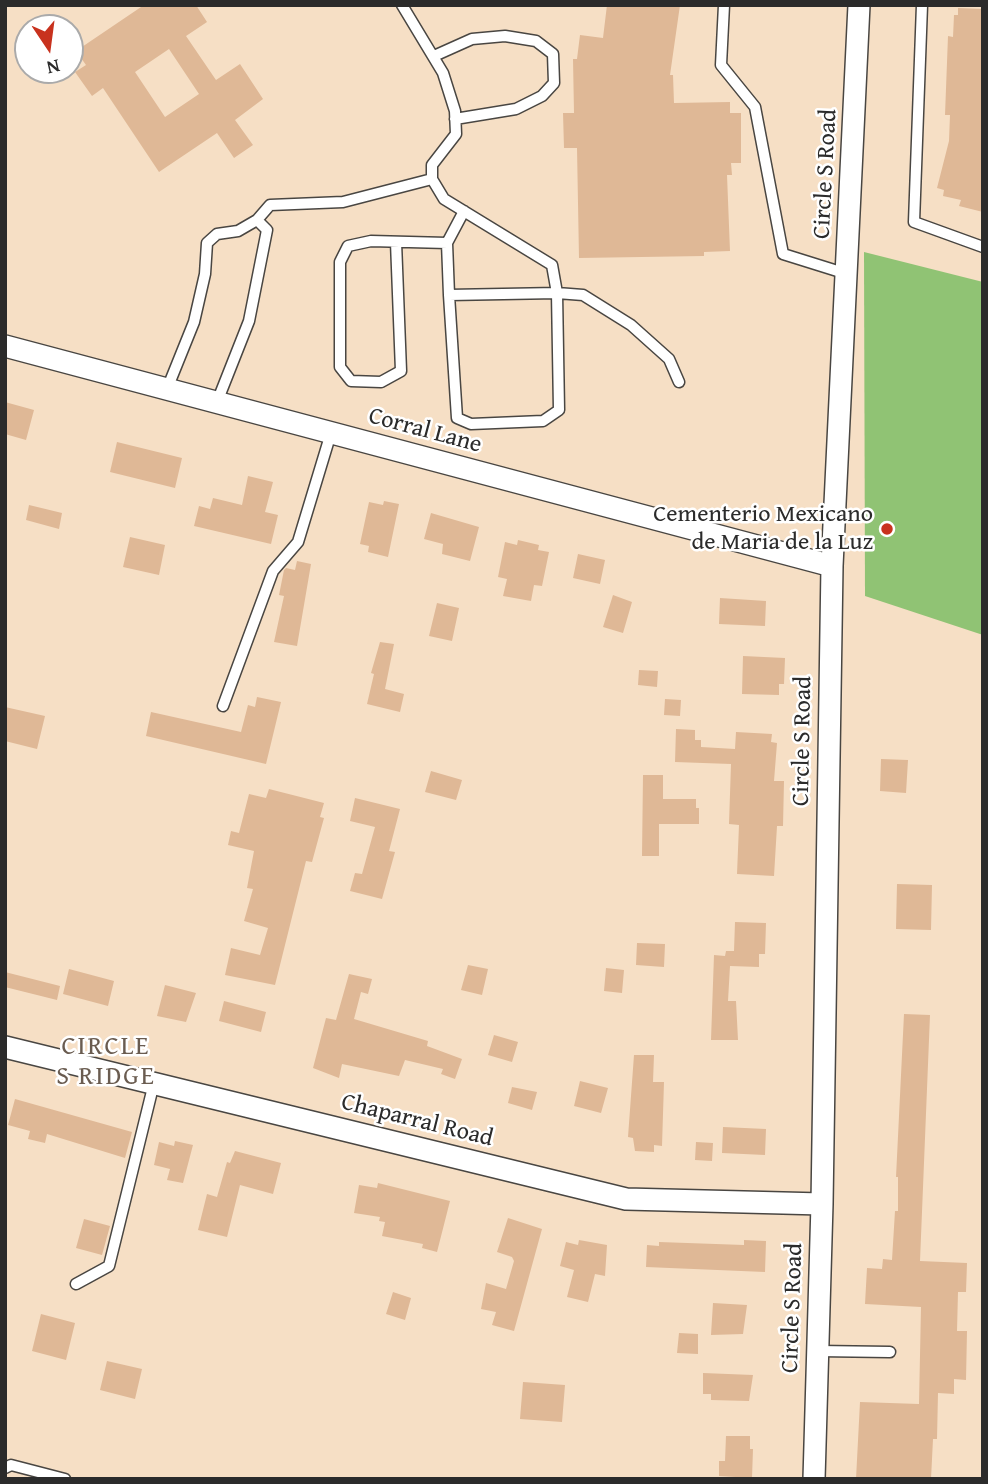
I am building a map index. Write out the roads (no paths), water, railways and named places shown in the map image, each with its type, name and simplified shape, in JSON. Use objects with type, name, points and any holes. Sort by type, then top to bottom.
[{"type":"street","name":"Circle S Road","points":[[814,1479],[822,1204],[832,566],[859,5]]},
{"type":"street","name":"Corral Lane","points":[[5,346],[832,566]]},
{"type":"street","name":"Chaparral Road","points":[[5,1047],[626,1199],[822,1204]]},
{"type":"lane","points":[[402,5],[443,73],[455,119],[456,134],[432,165],[432,178],[444,199],[464,211],[552,265],[557,293],[559,410],[543,421],[471,424],[457,418],[447,243],[464,211]]},
{"type":"lane","points":[[724,5],[721,65],[755,107],[783,254],[847,274]]},
{"type":"lane","points":[[922,5],[914,222],[983,247]]},
{"type":"lane","points":[[434,56],[472,39],[505,36],[536,41],[553,54],[554,83],[542,96],[516,109],[455,119]]},
{"type":"lane","points":[[167,389],[194,322],[205,274],[207,243],[217,234],[238,232],[257,220],[270,205],[343,202],[432,178]]},
{"type":"lane","points":[[217,402],[249,321],[257,287],[267,230],[257,220]]},
{"type":"lane","points":[[396,242],[401,371],[380,382],[351,381],[340,367],[340,262],[348,246],[372,241],[447,243]]},
{"type":"lane","points":[[449,295],[583,295],[631,325],[669,359],[679,382]]},
{"type":"lane","points":[[223,706],[273,571],[298,542],[331,433]]},
{"type":"lane","points":[[76,1284],[109,1266],[154,1083]]},
{"type":"lane","points":[[818,1351],[890,1352]]},
{"type":"lane","points":[[5,1468],[11,1465],[65,1479]]},
{"type":"place","name":"Cementerio Mexicano de Maria de la Luz","points":[[887,529]]},
{"type":"district","name":"CIRCLE S RIDGE","points":[[106,1062]]}]
